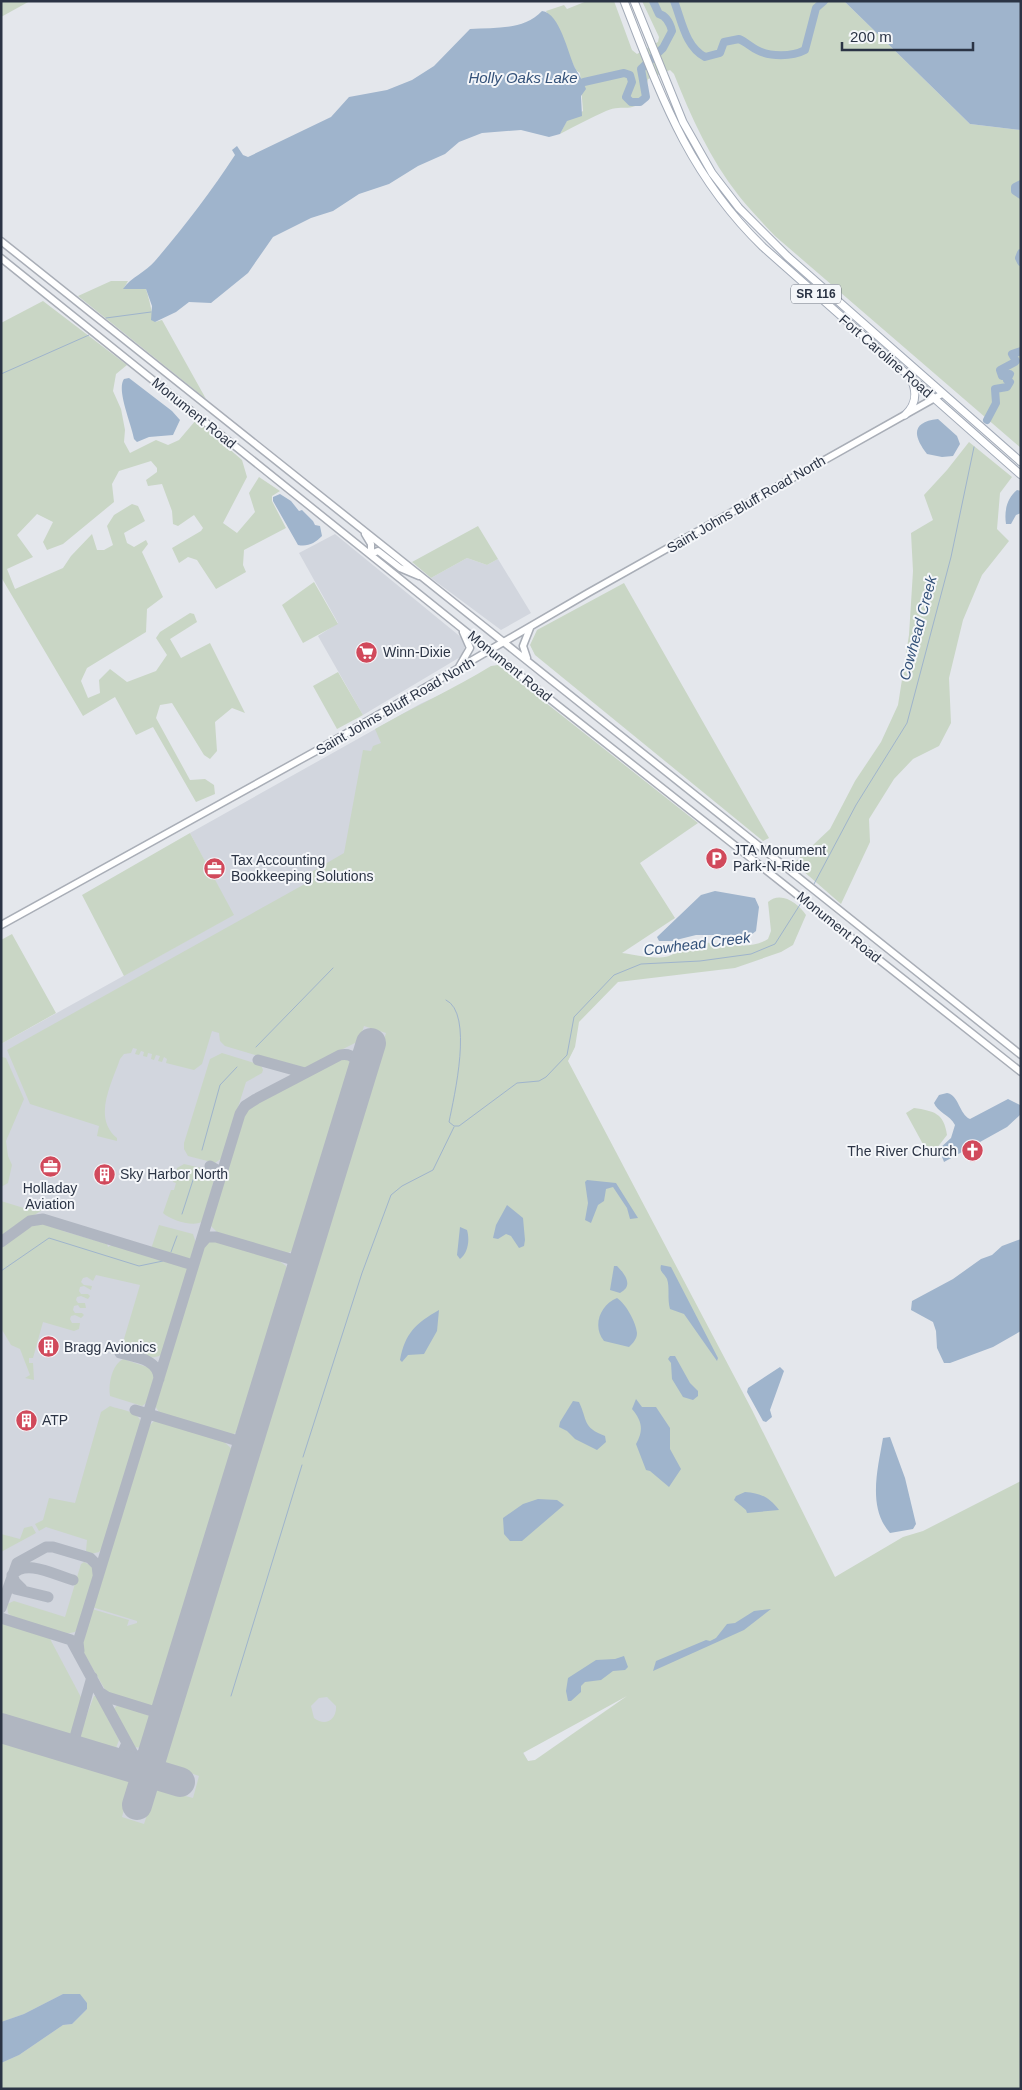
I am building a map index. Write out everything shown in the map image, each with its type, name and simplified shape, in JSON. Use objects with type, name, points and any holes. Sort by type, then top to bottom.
[{"type":"main road","name":"Fort Caroline Road","points":[[624,1],[654,78],[690,154],[712,188],[740,224],[1021,475]]},
{"type":"main road","name":"Fort Caroline Road","points":[[634,1],[679,114],[718,181],[747,218],[780,250],[1021,462]]},
{"type":"main road","name":"Monument Road","points":[[1,241],[1021,1055]]},
{"type":"main road","name":"Monument Road","points":[[1,258],[458,625],[1021,1072]]},
{"type":"main road","points":[[905,414],[915,400],[915,390],[910,376]]},
{"type":"main road","name":"Saint Johns Bluff Road North","points":[[1,925],[457,671],[942,394]]},
{"type":"main road","points":[[360,528],[371,544],[371,554],[378,551],[400,568],[423,577]]},
{"type":"main road","points":[[457,671],[470,648],[467,637],[458,625]]},
{"type":"main road","points":[[529,661],[523,646],[531,628]]},
{"type":"main road","points":[[702,818],[710,808]]},
{"type":"shaded area","points":[[335,534],[462,638],[465,645],[462,656],[363,715],[318,636],[338,623],[299,553]]},
{"type":"shaded area","points":[[467,558],[487,565],[498,559],[531,613],[501,630],[431,578]]},
{"type":"shaded area","points":[[450,690],[523,1752],[530,1765],[1,2088],[1,1044],[233,915],[190,833],[420,704]]},
{"type":"green space","points":[[1,1],[30,1],[1,17]]},
{"type":"green space","points":[[587,1],[614,1],[632,50],[637,54],[658,42],[659,37],[642,1],[844,1],[970,124],[1021,130],[1021,448],[775,236],[743,201],[719,167],[694,122],[674,74],[670,70],[648,79],[646,87],[648,96],[637,105],[606,111],[560,134],[567,120],[583,111],[580,73],[576,70],[546,11],[564,5],[567,9]]},
{"type":"green space","points":[[111,281],[128,281],[124,288],[146,289],[155,322],[162,320],[206,399],[78,296]]},
{"type":"green space","points":[[43,301],[127,365],[116,374],[113,391],[121,409],[125,430],[124,442],[130,453],[156,440],[168,445],[179,440],[196,420],[242,460],[247,477],[223,523],[237,533],[255,512],[249,493],[259,477],[280,491],[272,496],[272,501],[286,528],[244,550],[243,565],[246,572],[216,589],[197,560],[188,557],[179,563],[172,548],[203,528],[194,515],[178,526],[173,524],[172,511],[162,484],[148,486],[146,480],[157,472],[157,468],[151,461],[119,471],[112,484],[114,502],[63,544],[47,550],[43,542],[53,522],[37,514],[17,535],[33,557],[7,569],[15,589],[63,568],[71,556],[92,534],[97,550],[104,550],[113,545],[107,526],[114,515],[132,504],[138,506],[145,521],[124,533],[127,543],[134,547],[146,540],[148,544],[142,552],[163,597],[147,609],[146,632],[87,668],[81,681],[88,698],[100,693],[99,680],[110,669],[127,682],[156,671],[167,655],[156,638],[160,632],[190,613],[194,614],[197,622],[170,639],[181,658],[210,643],[245,713],[232,708],[215,722],[217,751],[210,759],[204,755],[172,703],[160,705],[156,718],[190,780],[205,779],[214,785],[215,794],[196,802],[153,727],[136,735],[115,697],[83,716],[1,577],[1,323]]},
{"type":"green space","points":[[969,442],[1012,477],[1000,493],[997,529],[1009,541],[982,575],[963,620],[949,678],[951,723],[939,746],[913,759],[894,779],[869,819],[870,842],[841,904],[794,863],[830,829],[855,781],[881,742],[898,705],[909,635],[913,571],[911,533],[933,520],[924,495]]},
{"type":"green space","points":[[478,526],[498,559],[487,565],[467,558],[431,578],[412,562]]},
{"type":"green space","points":[[314,582],[338,624],[303,643],[282,605]]},
{"type":"green space","points":[[624,583],[769,838],[763,841],[535,655],[530,645],[537,630]]},
{"type":"green space","points":[[498,665],[698,823],[640,863],[675,918],[622,953],[658,958],[669,956],[701,943],[752,945],[760,943],[768,939],[771,931],[768,902],[778,897],[794,903],[806,915],[793,945],[781,952],[735,968],[618,982],[579,1022],[575,1047],[568,1061],[752,1410],[835,1577],[903,1537],[923,1531],[1021,1481],[1021,2089],[1,2089],[1,2063],[19,2055],[63,2025],[72,2024],[87,2009],[87,2003],[63,1994],[24,2014],[1,2022],[1,1741],[129,1780],[131,1784],[122,1817],[144,1824],[155,1791],[159,1789],[193,1798],[199,1776],[167,1765],[165,1761],[386,1033],[364,1026],[359,1041],[303,1069],[225,1046],[220,1041],[219,1033],[212,1031],[202,1064],[194,1070],[166,1063],[167,1059],[164,1057],[162,1062],[158,1061],[160,1056],[156,1055],[154,1060],[151,1059],[152,1054],[148,1053],[147,1057],[143,1056],[144,1052],[141,1051],[139,1055],[135,1054],[137,1049],[133,1048],[131,1053],[124,1054],[120,1059],[106,1100],[106,1121],[117,1141],[97,1136],[99,1126],[30,1104],[7,1050],[312,880],[308,874],[344,853],[363,750],[371,751],[373,746],[381,743],[375,729],[491,666]],"holes":[[[627,1696],[535,1760],[528,1761],[523,1753]],[[327,1697],[336,1706],[335,1715],[330,1721],[318,1721],[314,1718],[311,1706],[319,1698]]]},
{"type":"green space","points":[[338,672],[363,715],[337,729],[313,686]]},
{"type":"green space","points":[[190,833],[234,915],[124,976],[82,895]]},
{"type":"green space","points":[[12,934],[56,1013],[1,1044],[1,940]]},
{"type":"green space","points":[[222,1053],[261,1065],[263,1070],[262,1073],[246,1082],[222,1158],[215,1163],[188,1156],[184,1149],[184,1143],[210,1059]]},
{"type":"green space","points":[[2,1057],[6,1058],[24,1099],[6,1141],[8,1156],[12,1165],[8,1183],[1,1187]]},
{"type":"green space","points":[[342,1058],[348,1060],[351,1065],[294,1250],[286,1254],[217,1232],[211,1226],[214,1211],[246,1110]]},
{"type":"green space","points":[[914,1108],[937,1114],[946,1128],[947,1135],[930,1157],[906,1113]]},
{"type":"green space","points":[[184,1164],[210,1170],[215,1176],[203,1221],[199,1223],[183,1222],[166,1216],[163,1213],[171,1190],[174,1190],[176,1183],[173,1182],[177,1168]]},
{"type":"green space","points":[[1,1201],[27,1209],[30,1206],[42,1210],[1,1237]]},
{"type":"green space","points":[[47,1216],[66,1221],[63,1231],[107,1244],[108,1247],[113,1244],[149,1255],[159,1225],[193,1234],[196,1243],[161,1355],[144,1357],[133,1352],[125,1344],[124,1339],[140,1285],[96,1275],[93,1281],[87,1277],[83,1278],[81,1282],[84,1285],[92,1286],[91,1290],[84,1286],[80,1287],[79,1291],[81,1294],[88,1294],[90,1296],[88,1299],[81,1296],[77,1297],[76,1300],[78,1303],[85,1303],[86,1308],[80,1308],[78,1305],[74,1306],[73,1310],[75,1313],[82,1313],[84,1315],[81,1318],[75,1315],[71,1316],[70,1319],[72,1323],[80,1323],[79,1329],[74,1331],[43,1322],[33,1358],[29,1358],[29,1363],[33,1363],[34,1380],[25,1378],[30,1375],[20,1349],[11,1345],[1,1328],[1,1245],[36,1220]]},
{"type":"green space","points":[[211,1240],[278,1260],[286,1266],[288,1271],[239,1431],[232,1435],[160,1414],[154,1404],[202,1249]]},
{"type":"green space","points":[[123,1359],[153,1369],[153,1389],[148,1400],[142,1406],[110,1396],[112,1375],[116,1366]]},
{"type":"green space","points":[[110,1406],[133,1413],[140,1419],[141,1423],[102,1548],[99,1552],[91,1554],[86,1551],[87,1540],[46,1527],[39,1531],[35,1524],[43,1520],[49,1498],[75,1503],[101,1412]]},
{"type":"green space","points":[[155,1420],[223,1441],[233,1450],[155,1705],[148,1707],[107,1693],[81,1648],[92,1609],[129,1620],[127,1626],[137,1623],[137,1621],[92,1607],[148,1427]]},
{"type":"green space","points":[[32,1526],[36,1533],[1,1552],[1,1534],[20,1539],[24,1528]]},
{"type":"green space","points":[[84,1562],[94,1567],[94,1573],[85,1611],[75,1632],[65,1634],[14,1618],[8,1613],[7,1604],[14,1601],[65,1617],[81,1564]]},
{"type":"green space","points":[[1,1622],[49,1637],[83,1701],[73,1731],[69,1735],[1,1714]]},
{"type":"green space","points":[[94,1696],[96,1696],[119,1740],[116,1748],[81,1739],[80,1733]]},
{"type":"green space","points":[[118,1704],[150,1716],[142,1748],[134,1747],[114,1709]]},
{"type":"water","points":[[844,1],[1021,1],[1021,130],[970,124]]},
{"type":"water","name":"Holly Oaks Lake","points":[[542,11],[548,13],[559,26],[575,68],[586,89],[581,96],[582,116],[567,121],[560,134],[549,137],[521,130],[482,133],[459,142],[445,154],[418,166],[389,184],[359,194],[333,211],[311,218],[273,237],[248,273],[211,303],[189,302],[176,312],[155,322],[151,320],[152,306],[146,289],[123,289],[130,281],[151,265],[176,235],[226,169],[235,155],[232,150],[237,146],[243,155],[248,157],[331,117],[349,97],[387,90],[412,80],[434,66],[470,29],[517,25],[526,22]]},
{"type":"water","points":[[129,378],[172,411],[180,420],[173,435],[149,437],[137,442],[134,439],[122,391],[124,379]]},
{"type":"water","points":[[938,419],[957,436],[960,444],[953,456],[942,457],[927,454],[919,441],[917,431],[919,427],[923,423]]},
{"type":"water","points":[[1017,490],[1021,491],[1021,513],[1016,515],[1011,524],[1006,524],[1005,514],[1007,505]]},
{"type":"water","points":[[280,494],[291,501],[299,511],[302,510],[315,525],[320,526],[322,536],[308,545],[298,545],[273,501],[273,497]]},
{"type":"water","points":[[715,891],[755,898],[759,907],[756,931],[751,935],[696,935],[672,941],[659,941],[657,937],[701,895]]},
{"type":"water","points":[[947,1093],[954,1097],[963,1113],[970,1119],[1008,1099],[1020,1105],[1021,1114],[1007,1127],[944,1162],[939,1149],[951,1138],[955,1125],[934,1103],[939,1095]]},
{"type":"water","points":[[587,1180],[616,1183],[638,1218],[630,1219],[627,1208],[613,1187],[606,1189],[604,1201],[598,1205],[591,1223],[585,1220],[588,1203],[585,1182]]},
{"type":"water","points":[[507,1205],[523,1218],[525,1240],[524,1246],[519,1248],[511,1236],[506,1234],[498,1239],[493,1238],[496,1225]]},
{"type":"water","points":[[460,1227],[467,1230],[468,1246],[460,1259],[457,1255]]},
{"type":"water","points":[[1021,1239],[1021,1331],[993,1347],[950,1363],[944,1363],[937,1348],[936,1331],[933,1322],[911,1310],[912,1301],[953,1279],[981,1259],[992,1255],[1002,1246]]},
{"type":"water","points":[[661,1265],[671,1267],[718,1358],[717,1361],[684,1314],[670,1309],[668,1282],[661,1271]]},
{"type":"water","points":[[614,1266],[620,1269],[627,1280],[627,1287],[620,1293],[610,1290]]},
{"type":"water","points":[[617,1298],[633,1319],[637,1333],[629,1347],[604,1341],[600,1335],[598,1323],[602,1311],[611,1301]]},
{"type":"water","points":[[439,1310],[437,1331],[424,1354],[408,1355],[402,1362],[400,1360],[402,1351],[408,1336],[418,1324]]},
{"type":"water","points":[[670,1356],[675,1356],[690,1383],[698,1391],[698,1396],[693,1400],[683,1397],[672,1379],[671,1363],[668,1359]]},
{"type":"water","points":[[780,1367],[784,1371],[770,1410],[772,1417],[766,1422],[763,1421],[747,1392],[748,1388]]},
{"type":"water","points":[[636,1399],[642,1407],[656,1407],[670,1428],[670,1449],[681,1469],[669,1487],[650,1471],[646,1470],[636,1444],[641,1426],[632,1409]]},
{"type":"water","points":[[573,1401],[579,1402],[587,1423],[592,1430],[605,1436],[606,1442],[597,1450],[575,1439],[567,1431],[559,1427]]},
{"type":"water","points":[[890,1437],[905,1478],[916,1524],[913,1529],[890,1533],[878,1511],[876,1487],[883,1438]]},
{"type":"water","points":[[745,1492],[764,1496],[779,1510],[747,1513],[734,1500],[736,1496]]},
{"type":"water","points":[[538,1499],[557,1500],[564,1505],[522,1541],[510,1541],[504,1534],[503,1518],[523,1504]]},
{"type":"water","points":[[771,1609],[744,1630],[653,1671],[656,1661],[706,1640],[710,1641],[716,1638],[727,1624],[735,1623],[754,1611]]},
{"type":"water","points":[[624,1656],[628,1667],[625,1670],[613,1671],[601,1680],[585,1682],[581,1686],[581,1692],[571,1701],[568,1701],[566,1691],[568,1678],[596,1660],[615,1659]]},
{"type":"water","points":[[63,1994],[80,1994],[87,2003],[87,2009],[72,2024],[63,2025],[19,2055],[1,2063],[1,2022],[24,2014]]},
{"type":"waterway","points":[[584,82],[624,73],[630,75],[632,82],[626,97],[631,102],[640,102],[646,97],[641,69],[663,48],[672,31],[668,20],[659,14],[653,1]]},
{"type":"waterway","points":[[674,1],[689,40],[698,52],[705,57],[720,53],[724,42],[739,39],[757,50],[768,54],[788,55],[805,50],[816,8],[824,1]]},
{"type":"waterway","name":"Cowhead Creek","points":[[1021,184],[1015,187],[1015,191],[1021,195]]},
{"type":"waterway","name":"Cowhead Creek","points":[[1021,253],[1019,258],[1021,262]]},
{"type":"waterway","points":[[106,318],[151,312]]},
{"type":"waterway","points":[[1,374],[89,335]]},
{"type":"waterway","name":"Cowhead Creek","points":[[987,420],[996,403],[995,389],[1007,387],[1010,382],[1007,380],[1010,374],[1002,376],[1000,370],[1015,362],[1012,354],[1021,351]]},
{"type":"waterway","name":"Cowhead Creek","points":[[814,884],[856,805],[907,723],[951,557],[974,447]]},
{"type":"waterway","name":"Cowhead Creek","points":[[446,1000],[454,1008],[459,1021],[461,1038],[458,1076],[449,1122],[454,1126],[459,1126],[517,1083],[539,1081],[546,1077],[567,1055],[574,1017],[614,975],[641,964],[700,961],[751,954],[775,944],[801,903]]},
{"type":"waterway","points":[[256,1047],[333,968]]},
{"type":"waterway","points":[[202,1150],[220,1085],[237,1067]]},
{"type":"waterway","points":[[303,1457],[362,1273],[391,1195],[402,1186],[433,1170],[454,1127]]},
{"type":"waterway","points":[[182,1214],[194,1177]]},
{"type":"waterway","points":[[171,1252],[177,1236]]},
{"type":"waterway","points":[[1,1271],[49,1238],[139,1266],[163,1261]]},
{"type":"waterway","points":[[231,1696],[302,1465]]},
{"type":"taxiway","points":[[79,1651],[78,1642],[240,1114],[245,1106],[256,1099],[340,1055],[352,1056],[362,1073]]},
{"type":"taxiway","points":[[258,1060],[305,1073]]},
{"type":"taxiway","points":[[210,1166],[217,1170],[219,1180]]},
{"type":"taxiway","points":[[1,1242],[30,1221],[43,1219],[193,1265]]},
{"type":"taxiway","points":[[200,1245],[207,1237],[216,1237],[304,1263]]},
{"type":"taxiway","points":[[120,1353],[151,1363],[158,1372],[159,1379]]},
{"type":"taxiway","points":[[135,1410],[248,1444]]},
{"type":"taxiway","points":[[1,1608],[17,1563],[46,1547],[53,1547],[90,1558],[97,1565],[98,1574]]},
{"type":"taxiway","points":[[22,1589],[15,1582],[12,1575],[24,1568],[41,1569],[73,1580]]},
{"type":"taxiway","points":[[15,1589],[48,1597]]},
{"type":"taxiway","points":[[1,1618],[71,1640],[133,1754],[150,1763]]},
{"type":"taxiway","points":[[59,1745],[71,1742],[75,1737],[92,1677]]},
{"type":"taxiway","points":[[101,1693],[107,1697],[165,1715]]},
{"type":"taxiway","points":[[112,1762],[123,1752],[127,1743]]},
{"type":"runway","points":[[137,1805],[371,1043]]},
{"type":"runway","points":[[1,1728],[180,1782]]},
{"type":"place","name":"Winn-Dixie","points":[[367,652]]},
{"type":"place","name":"JTA Monument Park-N-Ride","points":[[717,858]]},
{"type":"place","name":"Tax Accounting Bookkeeping Solutions","points":[[215,868]]},
{"type":"place","name":"The River Church","points":[[973,1151]]},
{"type":"place","name":"Holladay Aviation","points":[[50,1166]]},
{"type":"place","name":"Sky Harbor North","points":[[104,1174]]},
{"type":"place","name":"Bragg Avionics","points":[[48,1347]]},
{"type":"place","name":"ATP","points":[[26,1420]]}]
